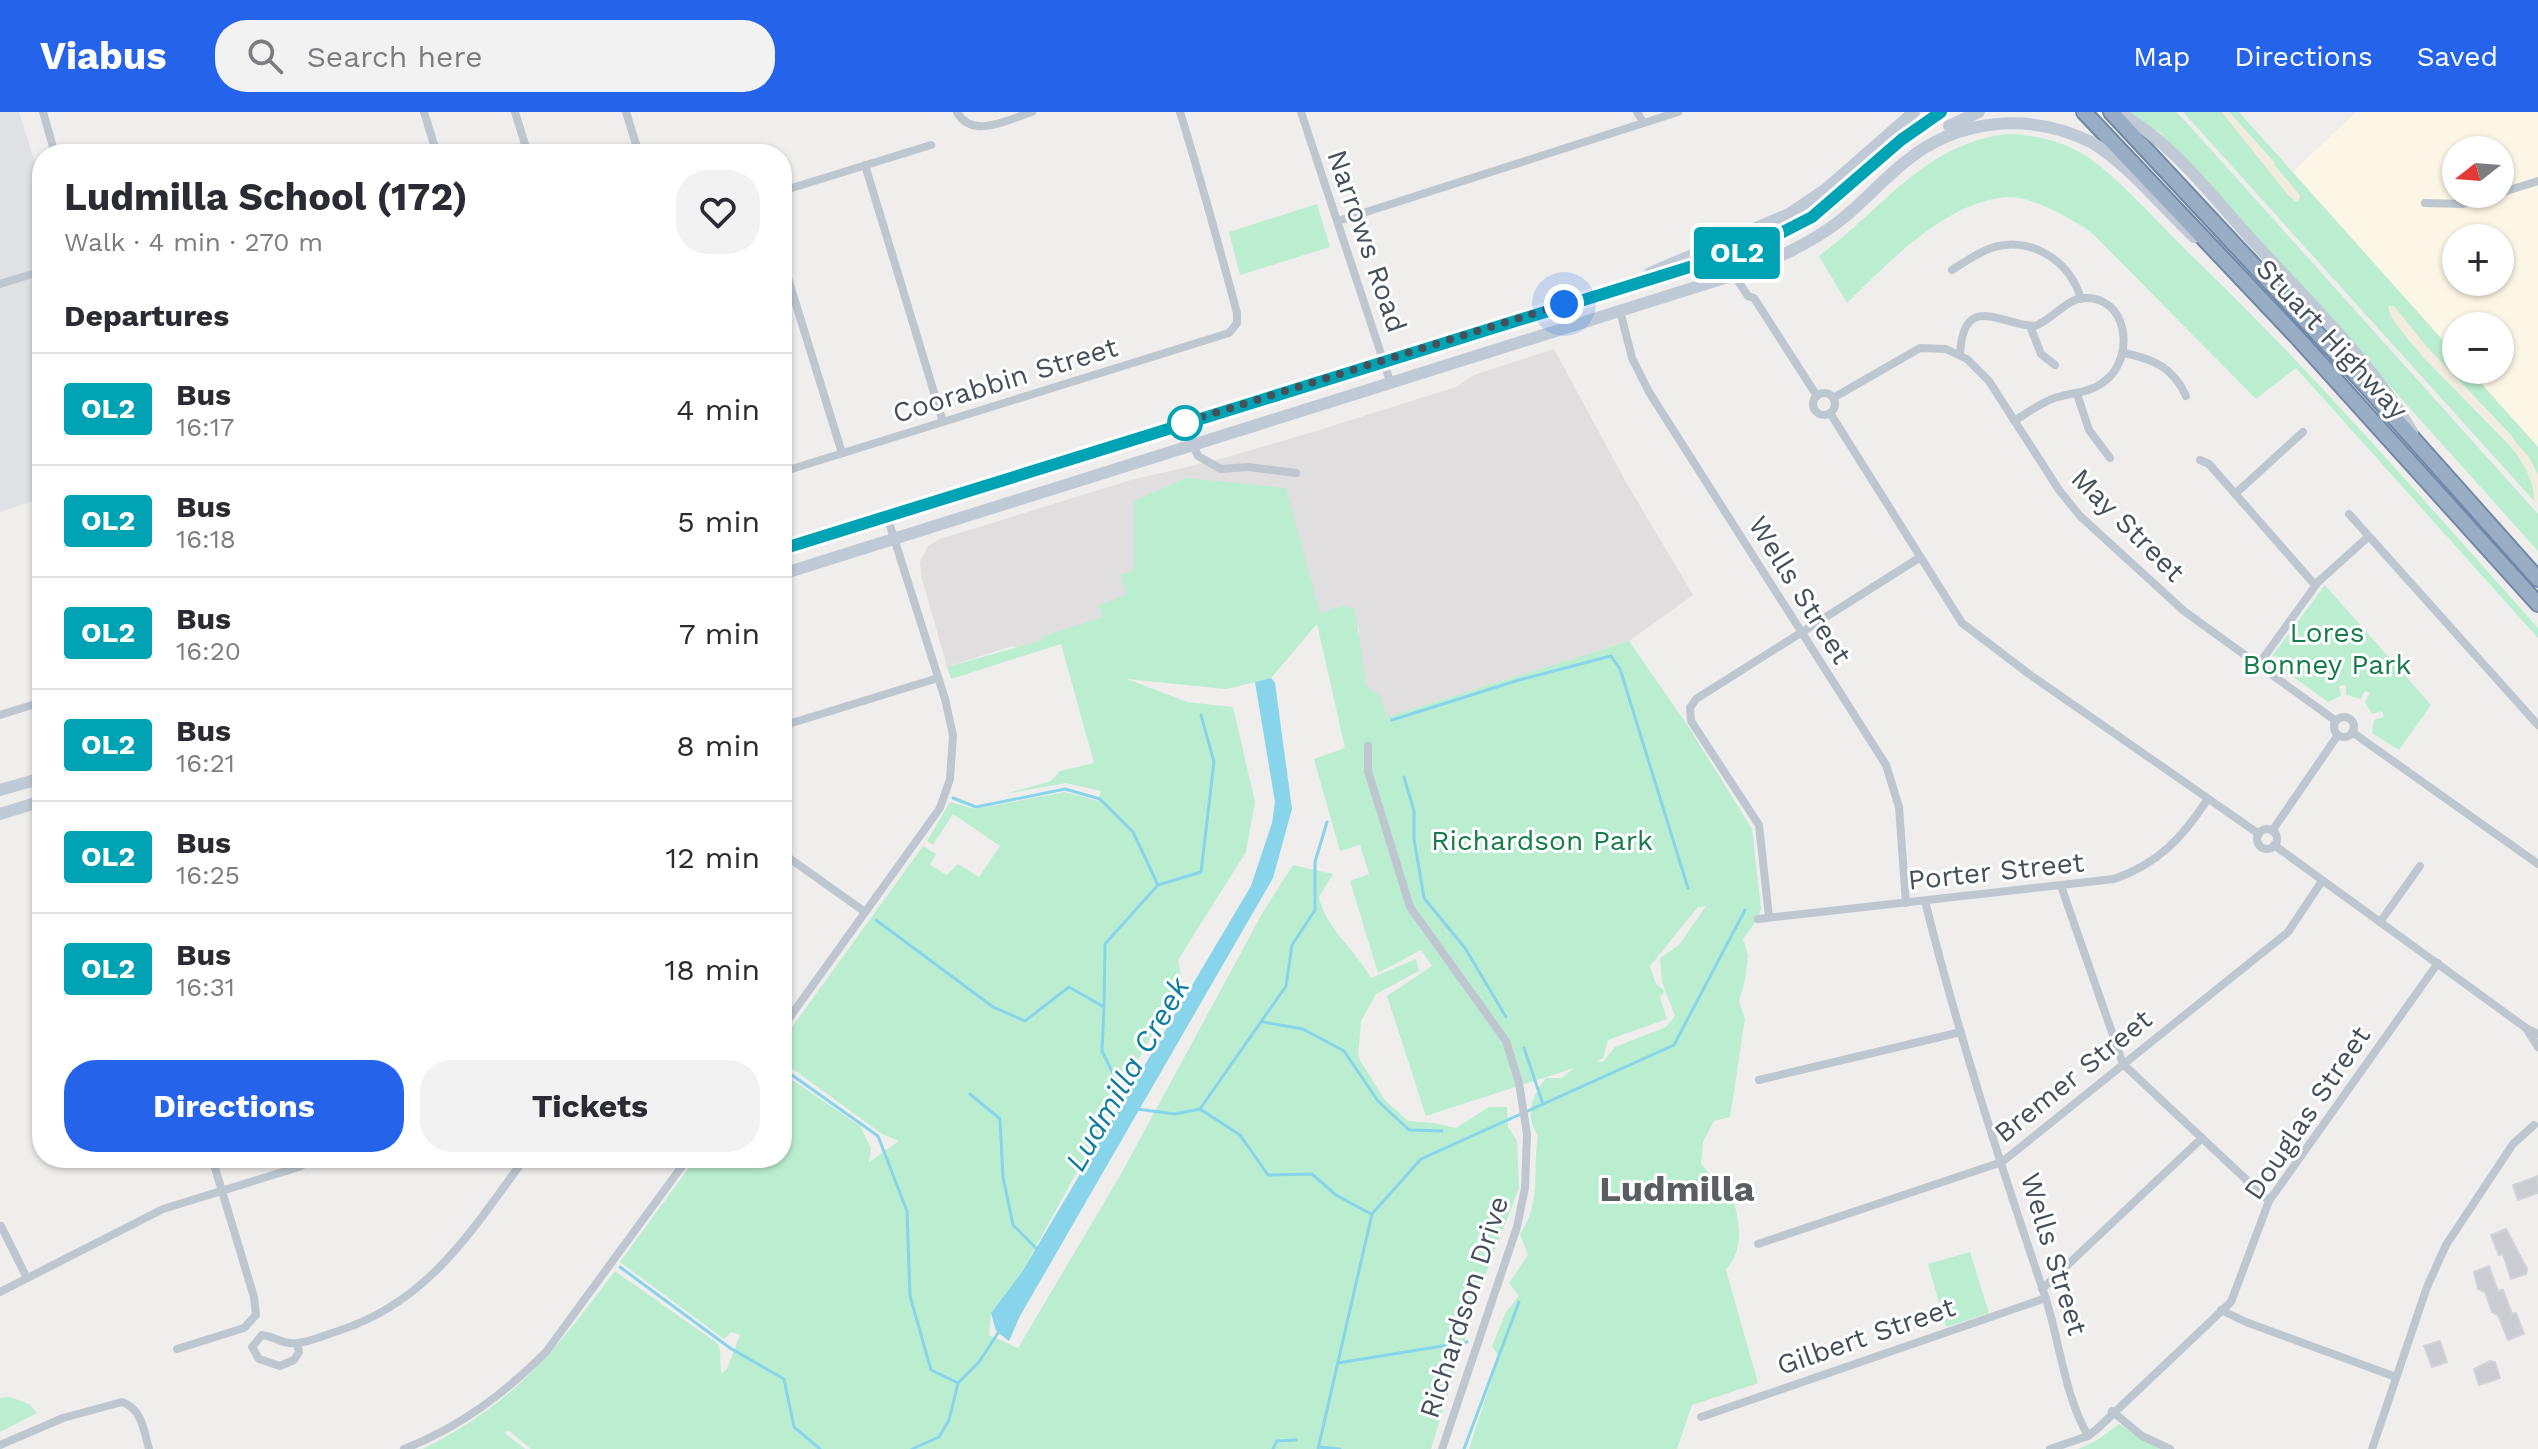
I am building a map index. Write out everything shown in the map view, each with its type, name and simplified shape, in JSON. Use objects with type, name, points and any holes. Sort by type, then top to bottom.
[{"type":"highway","name":"Stuart Highway","points":[[2084,112],[2247,284],[2538,604]]},
{"type":"highway","name":"Stuart Highway","points":[[2111,112],[2421,447],[2538,579]]},
{"type":"main road","points":[[1626,285],[1789,214],[1826,189],[1912,112]]},
{"type":"main road","points":[[792,546],[1763,243],[1819,212],[1901,140],[1941,112]]},
{"type":"main road","points":[[792,571],[1734,275],[1782,256],[1826,231],[1859,205],[1923,141],[1979,112]]},
{"type":"main road","points":[[2118,112],[2149,133],[2178,160],[2282,273],[2380,383],[2421,447]]},
{"type":"main road","points":[[1904,163],[1938,138],[1993,120],[2040,122],[2072,132],[2110,157],[2247,284]]},
{"type":"main road","points":[[0,790],[32,781]]},
{"type":"main road","points":[[0,814],[32,804]]},
{"type":"street","points":[[43,112],[52,144]]},
{"type":"street","points":[[424,112],[434,144]]},
{"type":"street","points":[[515,112],[525,144]]},
{"type":"street","points":[[626,112],[636,144]]},
{"type":"street","points":[[957,112],[966,124],[985,127],[1032,112]]},
{"type":"street","name":"Coorabbin Street","points":[[792,469],[1221,337],[1237,323],[1210,209],[1180,112]]},
{"type":"street","name":"Narrows Road","points":[[1301,112],[1391,384]]},
{"type":"street","points":[[1637,112],[1643,122]]},
{"type":"street","points":[[1338,221],[1678,112]]},
{"type":"street","points":[[792,188],[931,145]]},
{"type":"street","points":[[865,165],[943,422]]},
{"type":"street","points":[[2514,188],[2538,181]]},
{"type":"street","points":[[2425,203],[2442,203]]},
{"type":"street","points":[[1952,270],[1990,248],[2025,245],[2065,267],[2081,299]]},
{"type":"street","points":[[0,284],[32,274]]},
{"type":"street","points":[[1734,275],[1748,296],[1754,298],[1817,396]]},
{"type":"street","points":[[792,291],[842,453]]},
{"type":"street","points":[[1833,398],[1920,348],[1937,347],[1960,355],[1962,333],[1979,317],[1992,315],[2030,326],[2041,324],[2081,299],[2099,301],[2115,315],[2124,332],[2124,353],[2108,379],[2092,390],[2052,399],[2014,421]]},
{"type":"street","name":"Wells Street","points":[[1620,311],[1632,358],[1641,379],[1890,776],[1899,807],[1906,903]]},
{"type":"street","points":[[2030,326],[2041,354],[2055,365]]},
{"type":"street","points":[[2124,353],[2150,359],[2166,367],[2186,396]]},
{"type":"street","name":"May Street","points":[[1960,355],[1981,371],[2059,490],[2080,516],[2164,595],[2336,721]]},
{"type":"street","points":[[1825,393],[1833,398],[1835,405],[1830,413],[1816,411],[1814,404],[1817,396],[1825,393]]},
{"type":"street","points":[[2077,394],[2089,430],[2110,458]]},
{"type":"street","points":[[1830,413],[1957,617],[1975,635],[2259,834]]},
{"type":"street","points":[[2235,494],[2303,432]]},
{"type":"street","points":[[1193,445],[1198,456],[1221,469],[1248,467],[1296,473]]},
{"type":"street","points":[[2200,460],[2209,464],[2315,585]]},
{"type":"street","points":[[2349,514],[2538,725]]},
{"type":"street","points":[[792,1014],[940,808],[946,794],[953,735],[887,516]]},
{"type":"street","points":[[2259,664],[2315,585],[2368,537]]},
{"type":"street","points":[[1769,917],[1759,825],[1691,721],[1690,708],[1696,699],[1919,558]]},
{"type":"street","points":[[792,723],[938,678]]},
{"type":"street","points":[[0,715],[32,705]]},
{"type":"street","points":[[2348,718],[2352,723],[2352,732],[2344,737],[2338,735],[2334,730],[2336,721],[2348,718]]},
{"type":"street","points":[[2352,732],[2538,864]]},
{"type":"street","points":[[2272,831],[2338,735]]},
{"type":"street","name":"Richardson Drive","points":[[1368,746],[1368,771],[1410,907],[1506,1041],[1519,1083],[1525,1118],[1525,1188],[1517,1227],[1442,1449]]},
{"type":"street","name":"Porter Street","points":[[1758,919],[2114,879],[2134,871],[2179,841],[2207,800]]},
{"type":"street","points":[[2265,829],[2272,831],[2277,839],[2267,849],[2258,842],[2259,834],[2265,829]]},
{"type":"street","points":[[2274,845],[2538,1034]]},
{"type":"street","points":[[792,860],[865,912]]},
{"type":"street","points":[[2380,922],[2420,866]]},
{"type":"street","name":"Bremer Street","points":[[1758,1244],[2002,1162],[2288,932],[2322,881]]},
{"type":"street","points":[[2061,886],[2123,1064],[2269,1201]]},
{"type":"street","name":"Wells Street","points":[[1925,901],[1941,969],[2044,1294],[2069,1386],[2088,1436]]},
{"type":"street","name":"Douglas Street","points":[[2050,1449],[2088,1436],[2234,1297],[2269,1201],[2438,963]]},
{"type":"street","points":[[2526,1028],[2538,1047]]},
{"type":"street","points":[[1759,1080],[1961,1032]]},
{"type":"street","points":[[2372,1449],[2427,1287],[2456,1226],[2513,1144],[2534,1125]]},
{"type":"street","name":"Gilbert Street","points":[[1701,1417],[2044,1294],[2202,1138]]},
{"type":"street","points":[[177,1349],[244,1328],[256,1315],[254,1297],[215,1168]]},
{"type":"street","points":[[0,1292],[163,1209],[296,1168]]},
{"type":"street","points":[[297,1344],[299,1352],[294,1360],[280,1366],[259,1359],[252,1347],[262,1335],[297,1344],[373,1318],[426,1283],[457,1250],[518,1168]]},
{"type":"street","points":[[404,1449],[479,1411],[538,1361],[681,1168]]},
{"type":"street","points":[[1,1226],[27,1278]]},
{"type":"street","points":[[2221,1310],[2396,1377]]},
{"type":"street","points":[[0,1445],[63,1418],[122,1402],[134,1408],[139,1415],[149,1449]]},
{"type":"street","points":[[2112,1411],[2142,1436],[2170,1449]]},
{"type":"shaded area","points":[[0,112],[19,112],[32,153],[32,501],[0,512]]},
{"type":"shaded area","points":[[2356,112],[2538,112],[2538,447],[2482,384],[2514,384],[2514,312],[2442,312],[2442,339],[2293,172]]},
{"type":"shaded area","points":[[1554,349],[1627,484],[1693,595],[1629,641],[1387,717],[1379,696],[1366,685],[1359,649],[1359,628],[1321,613],[1271,678],[1226,689],[1123,678],[1106,625],[1043,637],[1044,640],[1020,647],[1012,646],[947,667],[920,562],[928,546],[940,539],[1131,480],[1217,460],[1313,432],[1456,387],[1474,375]]},
{"type":"green space","points":[[2126,112],[2176,112],[2187,123],[2538,514],[2538,551],[2197,171],[2159,132]]},
{"type":"green space","points":[[2183,112],[2222,112],[2268,169],[2275,163],[2229,112],[2239,112],[2442,339],[2442,363],[2427,347],[2420,354],[2442,376],[2442,384],[2449,384],[2525,461],[2535,489],[2534,501]]},
{"type":"green space","points":[[2007,134],[2039,137],[2069,147],[2088,157],[2128,192],[2370,440],[2538,628],[2538,638],[2296,368],[2256,399],[2093,234],[2053,210],[2010,197],[1987,200],[1964,209],[1900,252],[1847,303],[1819,256],[1928,165],[1978,140]]},
{"type":"green space","points":[[1317,204],[1330,247],[1240,275],[1229,232]]},
{"type":"green space","points":[[2462,384],[2482,384],[2538,447],[2538,475],[2511,435]]},
{"type":"green space","name":"Richardson Park","points":[[1186,478],[1286,488],[1320,613],[1343,606],[1355,609],[1366,685],[1380,696],[1387,717],[1629,641],[1690,729],[1752,829],[1761,908],[1757,920],[1743,939],[1748,955],[1739,1001],[1745,1019],[1730,1117],[1714,1121],[1703,1142],[1701,1164],[1714,1179],[1729,1179],[1739,1237],[1733,1259],[1726,1270],[1758,1383],[1692,1405],[1677,1449],[1469,1449],[1499,1357],[1492,1346],[1506,1312],[1519,1296],[1509,1283],[1528,1255],[1520,1234],[1534,1198],[1538,1136],[1531,1121],[1532,1106],[1546,1078],[1562,1078],[1574,1068],[1426,1116],[1387,996],[1432,966],[1421,950],[1378,973],[1350,881],[1369,874],[1360,845],[1340,851],[1314,759],[1345,748],[1317,624],[1271,678],[1226,689],[1127,679],[1187,702],[1233,707],[1255,802],[1246,852],[1178,960],[1182,980],[1022,1272],[991,1313],[989,1335],[1018,1348],[1121,1174],[1263,912],[1293,865],[1333,874],[1319,897],[1322,908],[1371,978],[1416,959],[1419,971],[1376,994],[1361,1021],[1358,1057],[1385,1100],[1408,1121],[1456,1128],[1489,1107],[1507,1107],[1508,1127],[1517,1141],[1519,1188],[1483,1281],[1431,1449],[531,1449],[508,1430],[505,1433],[525,1449],[423,1449],[484,1412],[531,1373],[572,1327],[615,1271],[717,1343],[721,1374],[727,1369],[740,1335],[731,1332],[724,1339],[620,1262],[689,1168],[792,1168],[792,1080],[860,1126],[871,1148],[869,1162],[899,1141],[882,1134],[792,1068],[792,1027],[923,846],[936,854],[930,865],[947,875],[958,864],[979,877],[1000,846],[953,814],[933,845],[927,841],[950,802],[975,809],[1065,792],[1098,801],[1101,791],[1066,783],[1005,794],[1051,781],[1060,771],[1094,763],[1061,644],[951,679],[947,667],[1043,640],[1043,636],[1103,617],[1099,605],[1126,595],[1120,575],[1134,570],[1134,501]],"holes":[[[1706,906],[1679,945],[1660,958],[1662,982],[1675,1016],[1666,1027],[1615,1047],[1603,1062],[1597,1061],[1603,1058],[1608,1040],[1667,1019],[1660,997],[1665,991],[1656,984],[1650,966],[1698,907]]]},
{"type":"green space","name":"Lores Bonney Park","points":[[2325,585],[2431,705],[2399,750],[2372,733],[2374,720],[2384,717],[2382,711],[2372,714],[2365,702],[2370,693],[2365,691],[2361,699],[2346,695],[2346,685],[2339,686],[2341,696],[2328,702],[2281,668],[2278,657],[2272,656]]},
{"type":"green space","points":[[1970,1252],[1989,1313],[1946,1327],[1928,1264]]},
{"type":"green space","points":[[10,1397],[29,1404],[37,1413],[0,1432],[0,1398]]},
{"type":"green space","points":[[2119,1424],[2160,1449],[2078,1449],[2096,1441]]},
{"type":"sand","points":[[2222,112],[2229,112],[2300,195],[2299,201],[2288,195]]},
{"type":"sand","points":[[2388,306],[2394,306],[2442,363],[2442,375],[2407,338]]},
{"type":"sand","points":[[2451,384],[2461,384],[2529,457],[2538,475],[2538,507],[2531,481],[2520,460],[2484,416]]},
{"type":"water","points":[[1271,678],[1275,683],[1292,809],[1273,878],[1020,1316],[1009,1341],[996,1331],[991,1313],[1022,1272],[1251,886],[1272,823],[1275,802],[1255,682]]},
{"type":"building","points":[[2538,1176],[2538,1193],[2518,1200],[2513,1185]]},
{"type":"building","points":[[2506,1229],[2527,1269],[2526,1274],[2511,1279],[2503,1254],[2499,1255],[2491,1235]]},
{"type":"building","points":[[2489,1266],[2498,1291],[2503,1290],[2524,1334],[2508,1340],[2485,1292],[2478,1289],[2474,1272]]},
{"type":"building","points":[[2440,1341],[2447,1362],[2432,1367],[2424,1346]]},
{"type":"building","points":[[2490,1361],[2495,1362],[2500,1378],[2479,1385],[2474,1369]]},
{"type":"waterway","points":[[1392,720],[1519,680],[1611,656],[1620,669],[1688,888]]},
{"type":"waterway","points":[[1158,885],[1201,872],[1214,762],[1201,715]]},
{"type":"waterway","points":[[1404,777],[1414,811],[1414,839],[1424,898],[1465,948],[1506,1017]]},
{"type":"waterway","points":[[953,798],[976,807],[1065,789],[1100,799],[1133,832],[1158,885],[1105,944],[1104,1007]]},
{"type":"waterway","points":[[1200,1109],[1286,986],[1292,945],[1315,910],[1315,862],[1327,822]]},
{"type":"waterway","points":[[1318,1449],[1372,1214],[1421,1159],[1674,1045],[1745,910]]},
{"type":"waterway","points":[[876,920],[993,1007],[1025,1021],[1069,987],[1104,1007],[1102,1051],[1126,1100]]},
{"type":"waterway","points":[[1263,1022],[1303,1029],[1344,1051],[1378,1101],[1409,1130],[1442,1131]]},
{"type":"waterway","points":[[1524,1048],[1543,1104]]},
{"type":"waterway","points":[[792,1075],[878,1136],[907,1211],[910,1296],[931,1370],[956,1382]]},
{"type":"waterway","points":[[970,1094],[1000,1119],[1003,1177],[1013,1225],[1037,1249]]},
{"type":"waterway","points":[[1137,1109],[1175,1114],[1200,1109],[1240,1135],[1268,1175],[1312,1174],[1336,1195],[1371,1214]]},
{"type":"waterway","points":[[620,1267],[730,1348],[784,1379],[794,1427],[820,1449]]},
{"type":"waterway","points":[[1464,1449],[1519,1302]]},
{"type":"waterway","name":"Ludmilla Creek","points":[[912,1449],[939,1437],[949,1420],[958,1383],[979,1362],[998,1333]]},
{"type":"waterway","points":[[1338,1363],[1467,1342]]},
{"type":"waterway","points":[[1273,1449],[1277,1441],[1296,1440]]},
{"type":"waterway","points":[[1318,1447],[1340,1449]]},
{"type":"bus line","name":"OL2","points":[[792,546],[1754,247],[1812,217],[1901,140],[1941,112]]},
{"type":"district","name":"Ludmilla","points":[[1677,1189]]},
{"type":"route","points":[[1185,423],[1173,426],[1564,304]]}]
